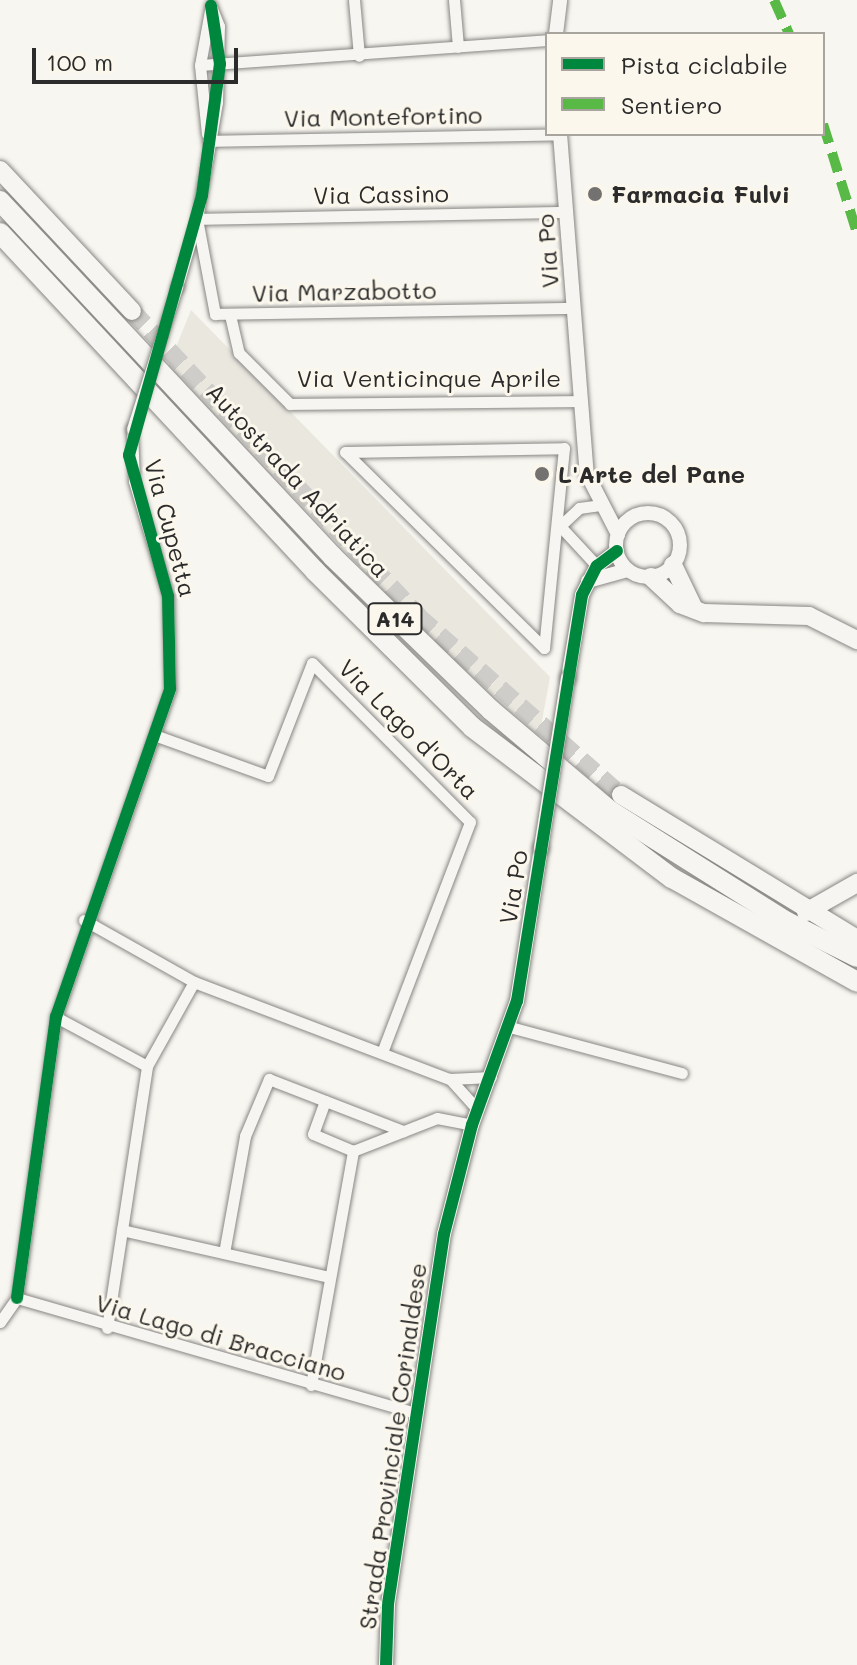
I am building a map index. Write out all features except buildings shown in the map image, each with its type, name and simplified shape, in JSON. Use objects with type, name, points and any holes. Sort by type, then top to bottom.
[{"type":"highway","name":"Autostrada Adriatica","points":[[0,201],[333,557],[491,710],[609,810],[787,922],[857,957]]},
{"type":"highway","name":"Autostrada Adriatica","points":[[0,233],[315,571],[472,727],[672,878],[857,982]]},
{"type":"main road","points":[[0,170],[132,311]]},
{"type":"main road","points":[[673,565],[694,609]]},
{"type":"main road","points":[[651,577],[694,609],[809,616],[857,640]]},
{"type":"main road","points":[[621,795],[806,912],[853,933]]},
{"type":"main road","points":[[806,912],[841,895],[857,883]]},
{"type":"main road","points":[[841,895],[853,933]]},
{"type":"street","points":[[354,0],[359,56]]},
{"type":"street","points":[[454,0],[458,47]]},
{"type":"street","points":[[556,32],[560,0]]},
{"type":"street","name":"Via Cupetta","points":[[17,1298],[56,1017],[84,920],[157,736],[174,636],[134,481],[132,429],[197,219],[220,64],[211,3]]},
{"type":"street","name":"Via Cupetta","points":[[208,141],[200,65],[211,3]]},
{"type":"street","points":[[200,65],[359,56],[545,40]]},
{"type":"street","name":"Via Montefortino","points":[[208,141],[545,134]]},
{"type":"street","name":"Via Po","points":[[560,136],[587,474],[600,505],[618,534]]},
{"type":"street","name":"Via Cassino","points":[[197,219],[565,212]]},
{"type":"street","name":"Via Marzabotto","points":[[197,219],[207,248],[208,307],[230,315],[573,308]]},
{"type":"street","name":"Via Venticinque Aprile","points":[[230,315],[239,353],[290,404],[581,401]]},
{"type":"street","points":[[588,581],[628,570],[651,577],[673,565],[677,531],[664,517],[638,515],[600,505],[579,508],[560,526],[544,648],[345,452],[564,448],[560,526],[597,566]]},
{"type":"street","points":[[628,570],[617,551],[618,534],[638,515]]},
{"type":"street","name":"Via Po","points":[[444,1234],[472,1125],[510,1027],[568,678],[588,581],[597,566],[617,551]]},
{"type":"street","name":"Via Lago d'Orta","points":[[157,736],[268,776],[312,663],[470,822],[382,1053]]},
{"type":"street","points":[[84,920],[194,982],[450,1079],[491,1077]]},
{"type":"street","points":[[107,1328],[147,1066],[194,982]]},
{"type":"street","points":[[56,1017],[147,1066]]},
{"type":"street","points":[[510,1027],[682,1073]]},
{"type":"street","points":[[224,1253],[245,1136],[269,1079],[403,1131]]},
{"type":"street","points":[[450,1079],[478,1110]]},
{"type":"street","points":[[325,1101],[313,1134],[353,1151],[437,1118],[472,1125]]},
{"type":"street","points":[[311,1385],[353,1151]]},
{"type":"street","points":[[122,1230],[329,1277]]},
{"type":"street","name":"Strada Provinciale Corinaldese","points":[[386,1665],[415,1413],[444,1234]]},
{"type":"street","points":[[0,1322],[17,1298]]},
{"type":"street","name":"Via Lago di Bracciano","points":[[17,1298],[107,1328],[415,1413]]},
{"type":"shaded area","points":[[191,310],[550,677],[539,737],[440,651],[168,367]]},
{"type":"tunnel","points":[[132,311],[419,617],[621,795]]},
{"type":"marked path","points":[[774,0],[788,32]]},
{"type":"marked path","points":[[825,130],[857,233]]},
{"type":"cycle path","points":[[17,1298],[56,1017],[170,689],[168,596],[129,455],[202,195],[220,64],[211,6]]},
{"type":"cycle path","points":[[386,1665],[388,1604],[444,1234],[472,1125],[517,1001],[582,595],[597,566],[617,551]]},
{"type":"place","name":"Farmacia Fulvi","points":[[595,194]]},
{"type":"place","name":"L'Arte del Pane","points":[[542,474]]}]
